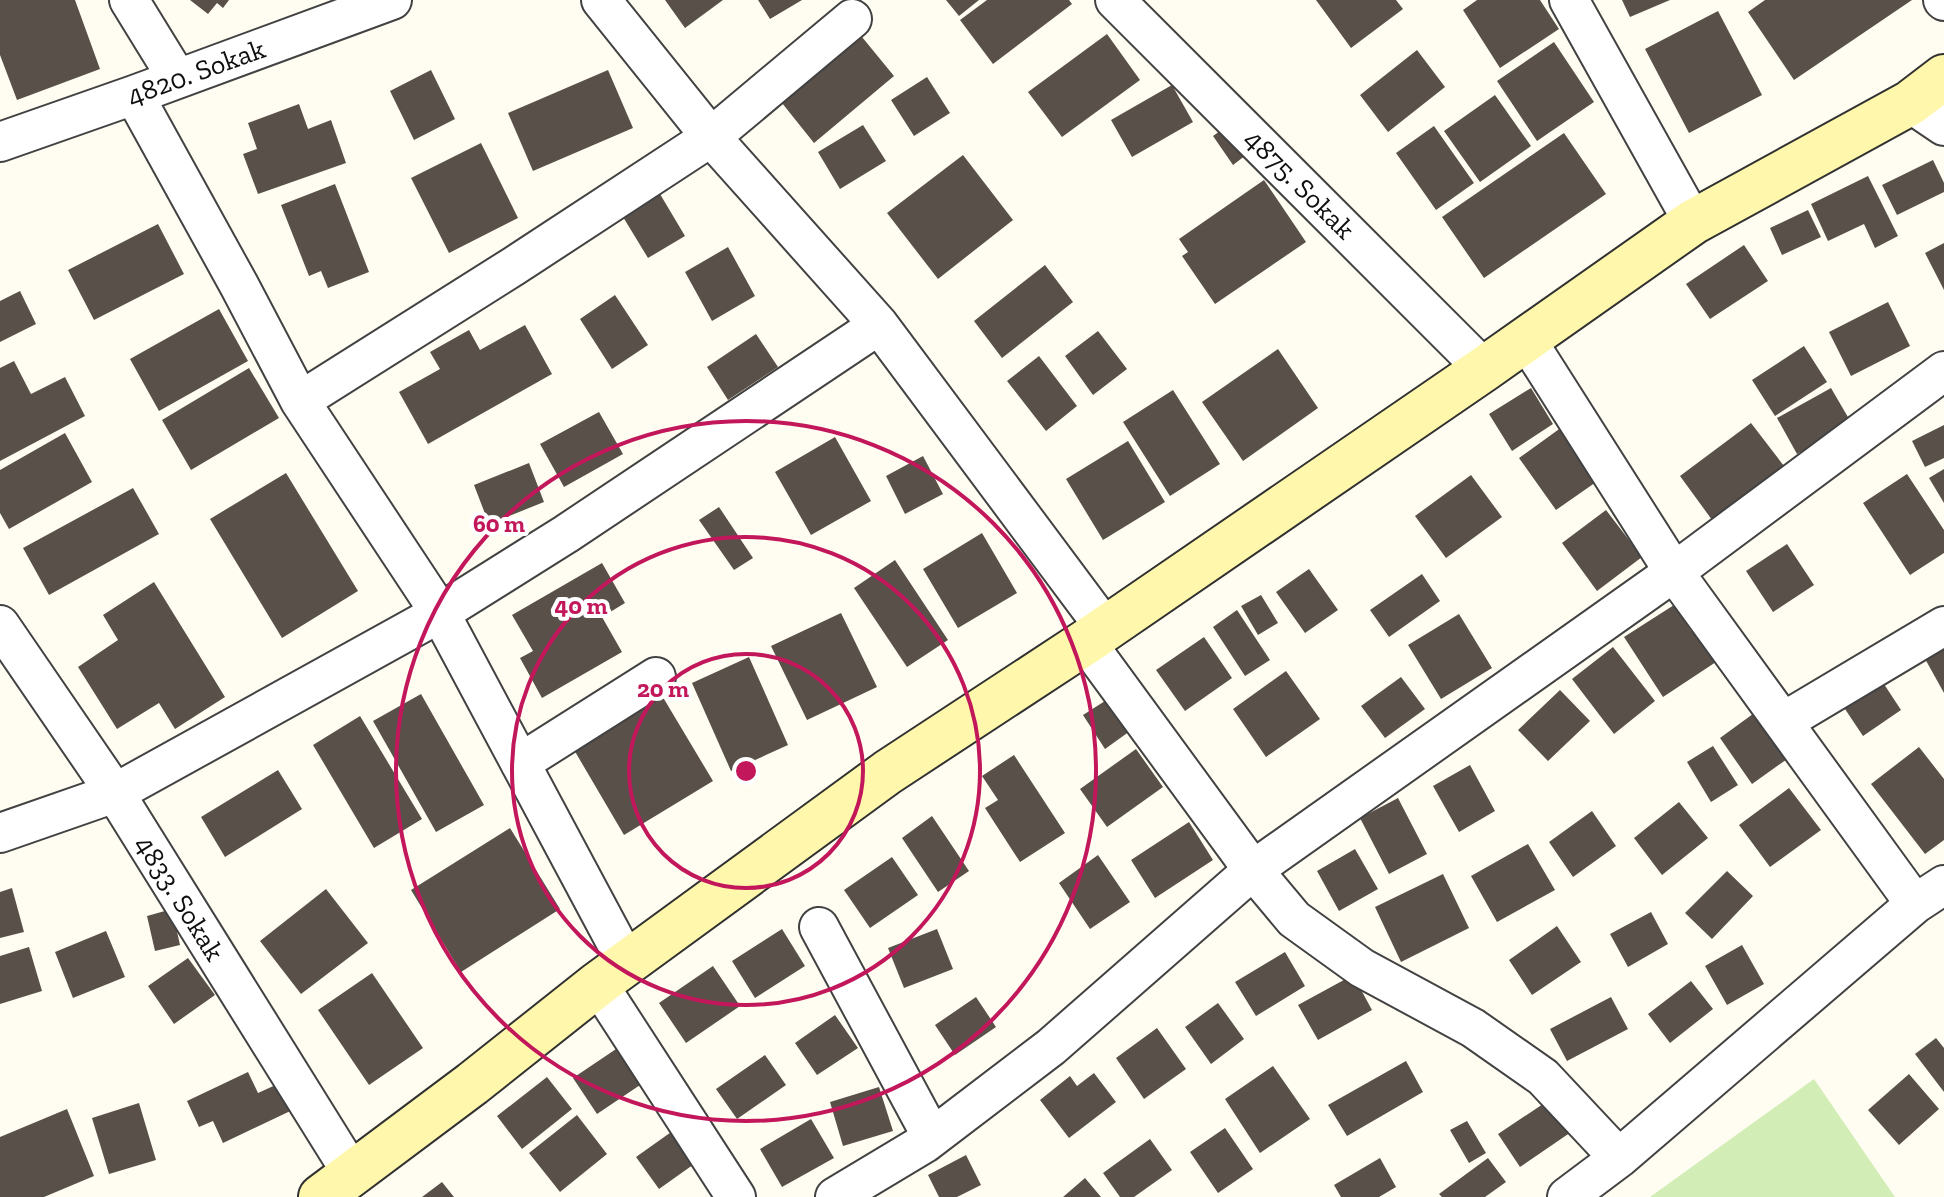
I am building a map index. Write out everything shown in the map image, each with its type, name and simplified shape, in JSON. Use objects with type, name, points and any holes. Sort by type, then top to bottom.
[{"type":"street","points":[[129,0],[177,78]]},
{"type":"street","name":"4820. Sokak","points":[[0,142],[392,0]]},
{"type":"street","points":[[601,0],[711,137],[879,325],[1095,635],[1253,870],[1294,919],[1362,968],[1473,1028],[1543,1077],[1619,1158]]},
{"type":"street","name":"4875. Sokak","points":[[1115,0],[1484,369]]},
{"type":"street","points":[[1569,0],[1693,222]]},
{"type":"street","points":[[300,401],[711,137],[852,19]]},
{"type":"street","points":[[337,1186],[613,974],[888,772],[1095,635],[1693,222],[1927,115],[1944,77]]},
{"type":"street","points":[[134,95],[300,401],[440,613],[520,763],[613,974],[736,1197]]},
{"type":"street","points":[[0,833],[115,793],[440,613],[566,534],[879,325]]},
{"type":"street","points":[[1526,339],[1674,572],[1783,722],[1930,894],[1619,1158],[1567,1197]]},
{"type":"street","points":[[835,1197],[932,1137],[1051,1047],[1253,870],[1674,572],[1944,371]]},
{"type":"street","name":"4833. Sokak","points":[[0,625],[115,793],[337,1186]]},
{"type":"street","points":[[1783,722],[1944,626]]},
{"type":"street","points":[[520,763],[656,677]]},
{"type":"street","points":[[819,927],[932,1137]]},
{"type":"green space","points":[[1814,1079],[1895,1197],[1650,1197]]},
{"type":"building","points":[[0,0],[75,0],[100,69],[17,100],[0,55]]},
{"type":"building","points":[[190,0],[229,0],[223,8],[217,3],[208,14]]},
{"type":"building","points":[[665,0],[723,0],[685,28]]},
{"type":"building","points":[[758,0],[802,0],[770,19]]},
{"type":"building","points":[[946,0],[979,0],[959,16]]},
{"type":"building","points":[[987,0],[1069,0],[1072,4],[993,64],[960,20]]},
{"type":"building","points":[[1316,0],[1396,0],[1403,9],[1351,48]]},
{"type":"building","points":[[1477,0],[1540,0],[1559,29],[1500,68],[1463,10]]},
{"type":"building","points":[[1622,0],[1670,0],[1630,17]]},
{"type":"building","points":[[1765,0],[1912,0],[1794,80],[1748,12]]},
{"type":"building","points":[[1718,11],[1762,95],[1689,133],[1645,49]]},
{"type":"building","points":[[1107,34],[1140,80],[1062,137],[1028,92]]},
{"type":"building","points":[[862,37],[894,76],[814,143],[782,103]]},
{"type":"building","points":[[1554,42],[1594,102],[1537,141],[1497,81]]},
{"type":"building","points":[[1417,50],[1445,87],[1388,132],[1360,95]]},
{"type":"building","points":[[431,70],[455,119],[414,140],[390,91]]},
{"type":"building","points":[[608,70],[633,128],[533,171],[508,113]]},
{"type":"building","points":[[927,77],[950,113],[914,136],[891,100]]},
{"type":"building","points":[[1172,85],[1193,122],[1132,157],[1111,120]]},
{"type":"building","points":[[1495,95],[1531,146],[1480,182],[1444,131]]},
{"type":"building","points":[[299,104],[308,129],[331,120],[346,163],[258,194],[243,154],[257,149],[248,123]]},
{"type":"building","points":[[863,125],[886,161],[840,189],[818,152]]},
{"type":"building","points":[[1227,126],[1246,155],[1233,165],[1213,136]]},
{"type":"building","points":[[1434,126],[1474,183],[1436,210],[1396,153]]},
{"type":"building","points":[[1564,133],[1606,194],[1484,278],[1442,217]]},
{"type":"building","points":[[481,143],[518,218],[449,253],[411,178]]},
{"type":"building","points":[[963,155],[1013,220],[938,279],[887,213]]},
{"type":"building","points":[[1933,160],[1944,183],[1944,192],[1897,215],[1882,185]]},
{"type":"building","points":[[1868,176],[1898,236],[1875,248],[1864,224],[1828,241],[1811,204]]},
{"type":"building","points":[[1264,180],[1306,242],[1215,304],[1182,256],[1188,252],[1179,239]]},
{"type":"building","points":[[335,184],[369,272],[328,288],[321,271],[309,276],[281,205]]},
{"type":"building","points":[[657,189],[685,236],[648,258],[620,212]]},
{"type":"building","points":[[1808,210],[1821,237],[1782,255],[1770,228]]},
{"type":"building","points":[[158,224],[184,274],[94,320],[68,270]]},
{"type":"building","points":[[1944,243],[1944,290],[1925,253]]},
{"type":"building","points":[[1744,245],[1768,281],[1710,319],[1686,284]]},
{"type":"building","points":[[728,247],[755,296],[712,321],[685,272]]},
{"type":"building","points":[[1045,265],[1073,302],[1002,358],[974,321]]},
{"type":"building","points":[[20,291],[36,324],[0,342],[0,301]]},
{"type":"building","points":[[615,295],[648,345],[612,369],[580,319]]},
{"type":"building","points":[[1888,302],[1910,346],[1851,376],[1829,332]]},
{"type":"building","points":[[219,309],[248,361],[159,411],[130,359]]},
{"type":"building","points":[[525,325],[552,374],[428,444],[399,392],[440,369],[430,352],[469,330],[480,350]]},
{"type":"building","points":[[1098,331],[1127,369],[1093,395],[1065,356]]},
{"type":"building","points":[[756,334],[778,367],[728,400],[707,367]]},
{"type":"building","points":[[1804,346],[1827,382],[1775,416],[1752,380]]},
{"type":"building","points":[[1278,349],[1318,408],[1243,461],[1202,402]]},
{"type":"building","points":[[1039,356],[1077,406],[1046,431],[1007,381]]},
{"type":"building","points":[[14,361],[31,394],[65,377],[85,416],[0,461],[0,368]]},
{"type":"building","points":[[249,368],[279,418],[191,470],[162,420]]},
{"type":"building","points":[[1531,388],[1553,424],[1512,451],[1489,414]]},
{"type":"building","points":[[1831,388],[1852,424],[1797,454],[1777,418]]},
{"type":"building","points":[[1173,390],[1220,464],[1170,496],[1123,422]]},
{"type":"building","points":[[599,412],[623,454],[564,487],[540,444]]},
{"type":"building","points":[[1751,423],[1787,470],[1715,524],[1680,476]]},
{"type":"building","points":[[1944,425],[1944,458],[1925,467],[1912,441]]},
{"type":"building","points":[[1562,427],[1599,480],[1556,510],[1519,458]]},
{"type":"building","points":[[65,433],[92,482],[9,529],[0,513],[0,470]]},
{"type":"building","points":[[835,437],[871,501],[811,535],[775,472]]},
{"type":"building","points":[[1128,441],[1165,502],[1103,540],[1066,479]]},
{"type":"building","points":[[923,456],[943,494],[905,514],[886,476]]},
{"type":"building","points":[[529,463],[544,502],[489,524],[474,485]]},
{"type":"building","points":[[1944,469],[1944,503],[1929,478]]},
{"type":"building","points":[[286,473],[358,591],[282,638],[210,519]]},
{"type":"building","points":[[1907,474],[1944,530],[1944,553],[1910,575],[1863,503]]},
{"type":"building","points":[[1471,475],[1502,517],[1446,558],[1415,516]]},
{"type":"building","points":[[133,488],[159,534],[49,595],[23,548]]},
{"type":"building","points":[[719,507],[753,558],[734,570],[699,520]]},
{"type":"building","points":[[1606,510],[1642,557],[1597,591],[1562,543]]},
{"type":"building","points":[[982,533],[1017,593],[958,628],[923,569]]},
{"type":"building","points":[[1787,544],[1814,585],[1773,612],[1746,571]]},
{"type":"building","points":[[895,560],[948,640],[907,667],[854,588]]},
{"type":"building","points":[[602,563],[625,603],[602,617],[622,652],[542,698],[520,658],[533,651],[512,615]]},
{"type":"building","points":[[1309,569],[1338,610],[1305,633],[1276,592]]},
{"type":"building","points":[[1422,574],[1440,601],[1389,637],[1370,610]]},
{"type":"building","points":[[154,582],[225,697],[175,729],[159,703],[117,729],[78,667],[118,640],[103,615]]},
{"type":"building","points":[[1261,595],[1278,623],[1258,635],[1241,606]]},
{"type":"building","points":[[1674,605],[1691,631],[1703,623],[1725,656],[1663,697],[1624,637]]},
{"type":"building","points":[[1237,610],[1270,660],[1245,676],[1213,627]]},
{"type":"building","points":[[841,613],[877,687],[807,720],[771,646]]},
{"type":"building","points":[[1459,614],[1492,668],[1441,699],[1408,645]]},
{"type":"building","points":[[1944,634],[1944,693],[1919,648]]},
{"type":"building","points":[[1204,637],[1232,678],[1185,711],[1156,670]]},
{"type":"building","points":[[1613,647],[1655,701],[1614,734],[1572,679]]},
{"type":"building","points":[[749,657],[788,745],[731,771],[692,683]]},
{"type":"building","points":[[1286,671],[1320,719],[1266,757],[1233,709]]},
{"type":"building","points":[[1401,677],[1425,709],[1385,738],[1361,706]]},
{"type":"building","points":[[1880,678],[1901,710],[1863,736],[1841,703]]},
{"type":"building","points":[[658,689],[713,781],[624,835],[570,743]]},
{"type":"building","points":[[1560,690],[1590,721],[1548,761],[1518,730]]},
{"type":"building","points":[[421,694],[484,805],[436,832],[373,721]]},
{"type":"building","points":[[1116,694],[1137,726],[1105,749],[1083,715]]},
{"type":"building","points":[[1757,711],[1790,757],[1752,784],[1720,738]]},
{"type":"building","points":[[360,716],[422,819],[374,848],[313,745]]},
{"type":"building","points":[[1713,746],[1738,785],[1711,802],[1687,762]]},
{"type":"building","points":[[1919,747],[1944,779],[1944,840],[1925,854],[1871,784]]},
{"type":"building","points":[[1136,749],[1163,787],[1107,827],[1080,789]]},
{"type":"building","points":[[1014,755],[1065,833],[1020,862],[985,808],[998,800],[982,776]]},
{"type":"building","points":[[1470,765],[1495,811],[1459,832],[1433,786]]},
{"type":"building","points":[[278,770],[302,809],[225,857],[201,817]]},
{"type":"building","points":[[1789,788],[1821,830],[1770,867],[1739,825]]},
{"type":"building","points":[[1398,798],[1427,854],[1389,874],[1360,818]]},
{"type":"building","points":[[1679,802],[1708,838],[1662,875],[1634,838]]},
{"type":"building","points":[[1592,811],[1616,846],[1573,877],[1549,842]]},
{"type":"building","points":[[932,816],[969,871],[938,892],[902,838]]},
{"type":"building","points":[[1189,822],[1213,860],[1155,898],[1131,860]]},
{"type":"building","points":[[510,828],[560,909],[461,972],[411,890]]},
{"type":"building","points":[[1528,844],[1555,890],[1497,922],[1471,876]]},
{"type":"building","points":[[1355,849],[1378,889],[1339,911],[1317,871]]},
{"type":"building","points":[[1098,855],[1130,902],[1090,929],[1059,883]]},
{"type":"building","points":[[892,857],[918,895],[870,928],[844,890]]},
{"type":"building","points":[[1727,871],[1753,896],[1712,939],[1685,913]]},
{"type":"building","points":[[1443,874],[1469,928],[1401,962],[1375,907]]},
{"type":"building","points":[[12,888],[24,932],[0,938],[0,892]]},
{"type":"building","points":[[326,889],[368,943],[301,994],[260,941]]},
{"type":"building","points":[[172,909],[180,945],[155,951],[147,916]]},
{"type":"building","points":[[1651,912],[1668,944],[1628,967],[1610,934]]},
{"type":"building","points":[[1557,926],[1581,962],[1532,995],[1509,960]]},
{"type":"building","points":[[782,929],[805,966],[755,998],[732,961]]},
{"type":"building","points":[[937,929],[953,969],[904,988],[888,948]]},
{"type":"building","points":[[106,931],[125,977],[73,998],[55,952]]},
{"type":"building","points":[[1742,945],[1764,984],[1727,1005],[1705,966]]},
{"type":"building","points":[[29,947],[42,991],[0,1004],[0,956]]},
{"type":"building","points":[[1285,952],[1305,986],[1256,1016],[1235,982]]},
{"type":"building","points":[[188,958],[215,995],[174,1024],[148,986]]},
{"type":"building","points":[[713,966],[740,1006],[686,1043],[659,1003]]},
{"type":"building","points":[[372,973],[423,1048],[369,1085],[318,1010]]},
{"type":"building","points":[[1353,975],[1372,1010],[1318,1040],[1298,1005]]},
{"type":"building","points":[[1691,981],[1713,1009],[1670,1043],[1648,1014]]},
{"type":"building","points":[[976,997],[996,1027],[955,1055],[935,1025]]},
{"type":"building","points":[[1611,997],[1628,1029],[1567,1061],[1550,1029]]},
{"type":"building","points":[[1218,1003],[1244,1039],[1211,1064],[1185,1027]]},
{"type":"building","points":[[835,1015],[858,1048],[817,1075],[795,1043]]},
{"type":"building","points":[[1157,1028],[1186,1069],[1144,1099],[1116,1058]]},
{"type":"building","points":[[1936,1038],[1944,1048],[1944,1092],[1915,1054]]},
{"type":"building","points":[[625,1043],[649,1079],[597,1114],[573,1078]]},
{"type":"building","points":[[765,1055],[786,1085],[737,1119],[716,1089]]},
{"type":"building","points":[[1406,1061],[1423,1092],[1347,1136],[1328,1105]]},
{"type":"building","points":[[1273,1066],[1310,1119],[1260,1153],[1225,1099]]},
{"type":"building","points":[[248,1072],[258,1093],[291,1078],[303,1105],[223,1143],[213,1121],[199,1127],[187,1101]]},
{"type":"building","points":[[1094,1073],[1116,1102],[1069,1138],[1040,1100],[1070,1076],[1077,1086]]},
{"type":"building","points":[[1909,1074],[1939,1109],[1899,1145],[1868,1110]]},
{"type":"building","points":[[547,1077],[572,1109],[522,1149],[497,1116]]},
{"type":"building","points":[[879,1087],[893,1131],[843,1146],[830,1102]]},
{"type":"building","points":[[1555,1096],[1577,1128],[1520,1167],[1498,1134]]},
{"type":"building","points":[[139,1103],[156,1160],[109,1174],[92,1118]]},
{"type":"building","points":[[67,1109],[94,1176],[44,1197],[0,1197],[0,1137]]},
{"type":"building","points":[[577,1115],[607,1154],[560,1192],[529,1153]]},
{"type":"building","points":[[811,1119],[834,1158],[782,1187],[760,1149]]},
{"type":"building","points":[[1467,1121],[1486,1153],[1469,1163],[1450,1130]]},
{"type":"building","points":[[1225,1128],[1253,1169],[1218,1193],[1190,1152]]},
{"type":"building","points":[[674,1130],[697,1162],[659,1189],[636,1157]]},
{"type":"building","points":[[1150,1139],[1172,1170],[1134,1197],[1120,1197],[1103,1173]]},
{"type":"building","points":[[966,1155],[981,1185],[957,1197],[939,1197],[928,1175]]},
{"type":"building","points":[[1380,1158],[1396,1187],[1379,1197],[1341,1197],[1334,1185]]},
{"type":"building","points":[[1488,1158],[1506,1182],[1485,1197],[1442,1197],[1439,1194]]},
{"type":"building","points":[[1085,1178],[1101,1197],[1063,1197]]},
{"type":"building","points":[[442,1182],[454,1197],[422,1197]]}]
